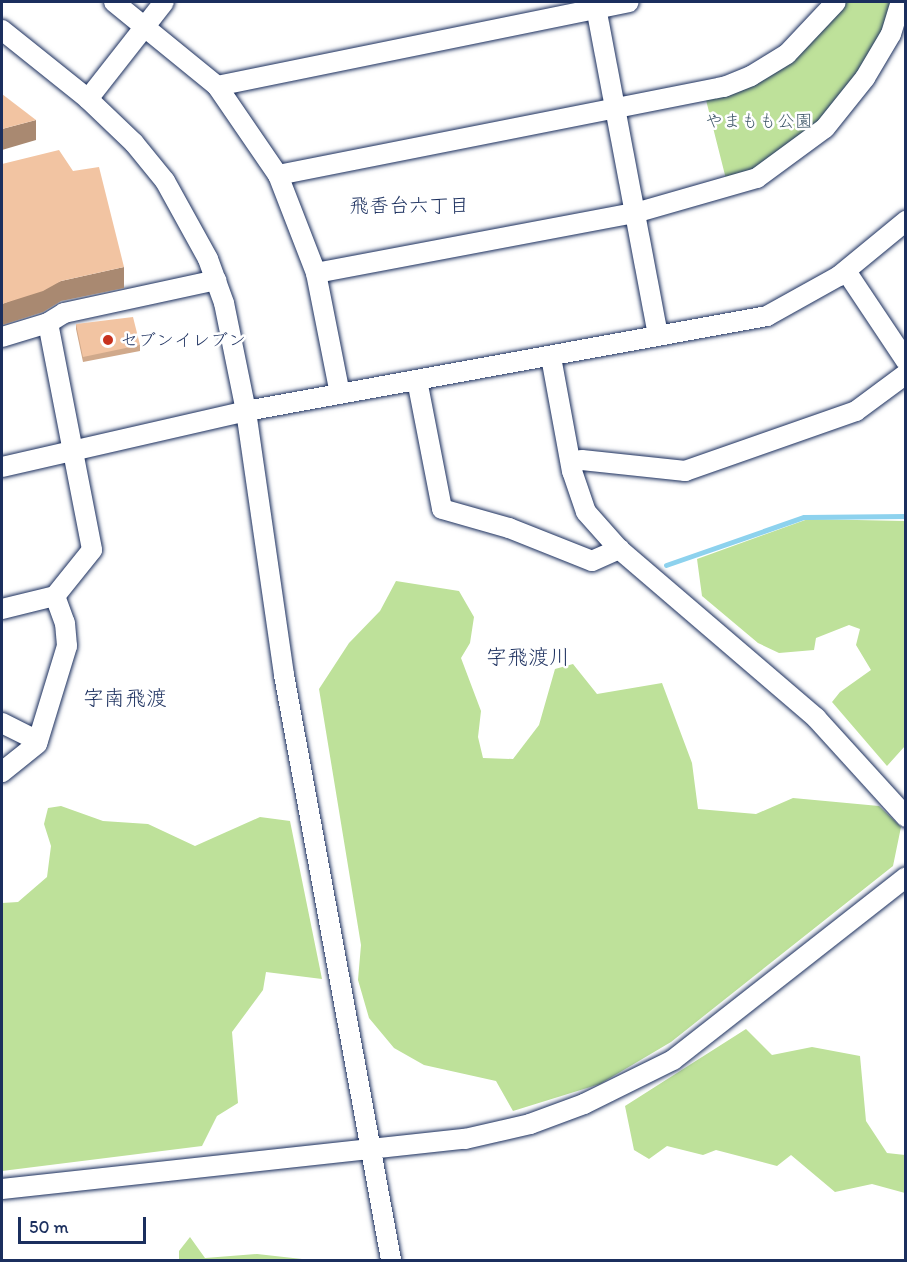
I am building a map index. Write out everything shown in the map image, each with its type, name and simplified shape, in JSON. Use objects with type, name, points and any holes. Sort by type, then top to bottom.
[{"type":"street","points":[[114,2],[217,86],[278,175],[316,273],[340,394]]},
{"type":"street","points":[[87,99],[147,28],[164,2]]},
{"type":"street","points":[[217,86],[596,5],[629,2]]},
{"type":"street","points":[[278,175],[704,93],[751,76],[787,54],[836,2]]},
{"type":"street","points":[[316,273],[635,213],[757,178],[825,128],[865,78],[891,34],[901,2]]},
{"type":"street","points":[[596,5],[658,334]]},
{"type":"street","points":[[2,30],[87,99],[134,143],[165,181],[187,216],[216,280],[246,411],[284,675],[391,1260]]},
{"type":"street","points":[[2,467],[246,411],[550,357],[658,334],[767,316],[846,271],[906,221]]},
{"type":"street","points":[[846,271],[906,361]]},
{"type":"street","points":[[2,337],[48,324],[64,313],[216,280]]},
{"type":"street","points":[[2,609],[55,596],[92,550],[48,324]]},
{"type":"street","points":[[550,357],[571,463],[586,512],[619,549],[816,718],[906,817]]},
{"type":"street","points":[[571,463],[582,460],[685,471],[856,411],[906,374]]},
{"type":"street","points":[[417,380],[442,509],[509,528],[592,561],[619,549]]},
{"type":"street","points":[[2,772],[38,741],[67,646],[65,623],[55,596]]},
{"type":"street","points":[[2,723],[38,741]]},
{"type":"street","points":[[2,1188],[465,1139],[530,1124],[630,1083],[673,1060],[729,1019],[906,877]]},
{"type":"green space","name":"やまもも公園","points":[[836,2],[901,2],[825,128],[728,187],[704,92],[751,76]]},
{"type":"green space","points":[[808,519],[905,521],[905,746],[887,766],[832,702],[840,692],[871,670],[856,645],[860,629],[849,625],[816,638],[814,650],[779,653],[758,643],[702,596],[697,559]]},
{"type":"green space","points":[[396,581],[459,591],[474,617],[470,643],[461,658],[481,711],[478,737],[483,758],[513,759],[539,725],[555,669],[573,664],[597,694],[662,683],[692,763],[698,809],[756,814],[793,798],[879,806],[901,827],[893,866],[671,1042],[600,1084],[513,1111],[496,1081],[424,1065],[394,1048],[369,1018],[358,980],[361,945],[319,689],[349,643],[380,611]]},
{"type":"green space","points":[[61,806],[103,821],[148,824],[195,846],[260,817],[290,821],[322,979],[266,972],[263,990],[232,1032],[238,1103],[217,1116],[202,1146],[2,1171],[2,903],[18,902],[47,877],[51,846],[44,824],[48,808]]},
{"type":"green space","points":[[746,1029],[772,1055],[812,1047],[860,1056],[866,1121],[887,1153],[905,1155],[905,1193],[872,1184],[835,1192],[791,1155],[777,1166],[716,1150],[703,1155],[667,1146],[649,1159],[634,1150],[625,1106]]},
{"type":"green space","points":[[190,1237],[205,1258],[257,1254],[311,1260],[179,1260],[179,1251]]},
{"type":"building","points":[[2,94],[36,120],[2,129]]},
{"type":"building","points":[[59,150],[73,171],[99,167],[124,267],[61,281],[43,291],[2,304],[2,164]]},
{"type":"building","name":"セブンイレブン","points":[[133,317],[140,345],[83,357],[76,324]]},
{"type":"waterway","points":[[666,565],[804,517],[906,516]]},
{"type":"place","name":"セブンイレブン","points":[[108,340]]},
{"type":"district","name":"飛香台六丁目","points":[[409,205]]},
{"type":"district","name":"字飛渡川","points":[[528,657]]},
{"type":"district","name":"字南飛渡","points":[[125,698]]}]
